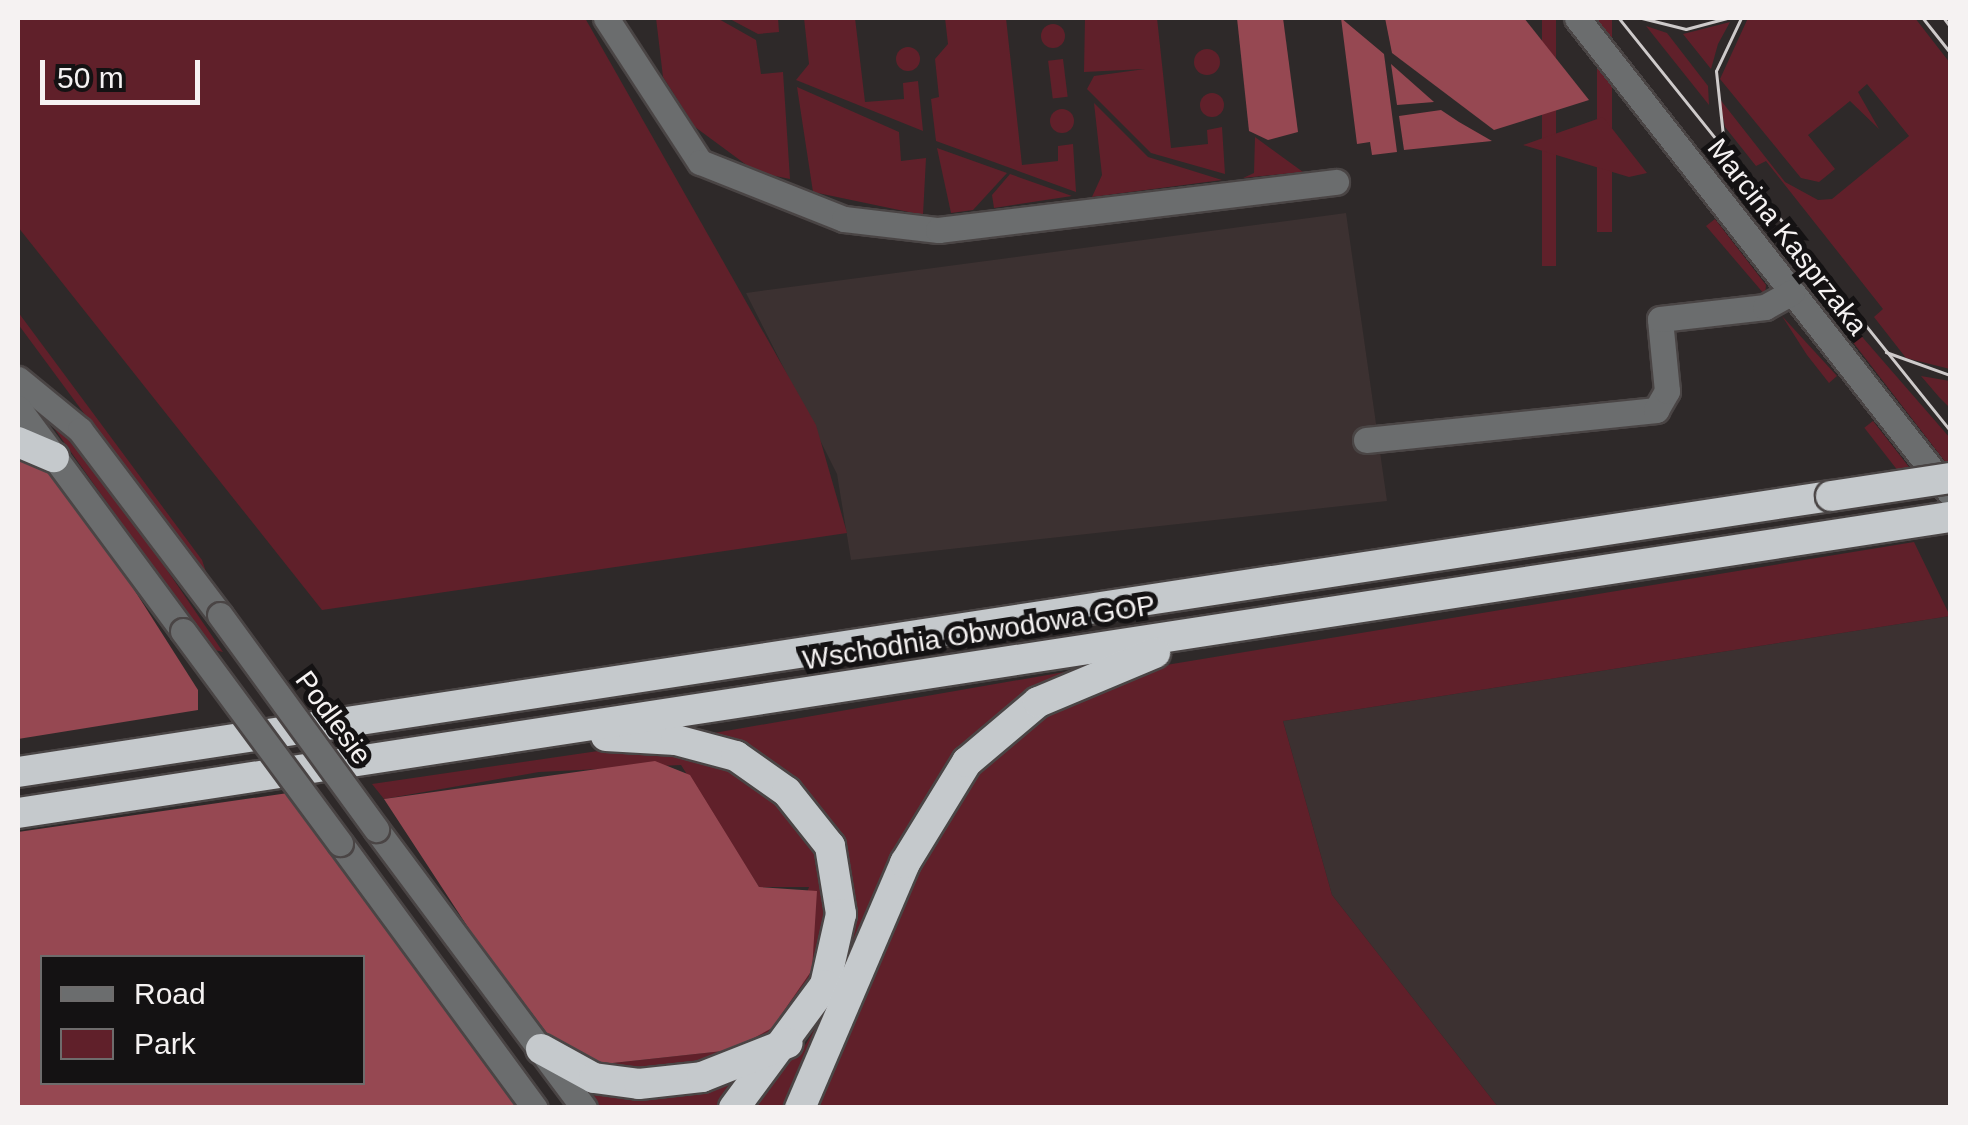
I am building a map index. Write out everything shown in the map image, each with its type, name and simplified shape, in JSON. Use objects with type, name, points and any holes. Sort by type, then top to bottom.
[{"type":"highway","points":[[18,442],[54,457]]},
{"type":"highway","name":"Wschodnia Obwodowa GOP","points":[[18,772],[1950,478]]},
{"type":"highway","name":"Wschodnia Obwodowa GOP","points":[[18,813],[1950,516]]},
{"type":"highway","points":[[800,1108],[906,862],[967,762],[1038,702],[1214,630]]},
{"type":"highway","points":[[543,733],[712,747],[810,814],[836,865],[841,914],[825,985],[788,1043],[734,1108]]},
{"type":"highway","points":[[540,1048],[594,1078],[639,1084],[702,1077],[788,1043]]},
{"type":"street","points":[[606,18],[700,162],[844,218],[938,230],[1336,182]]},
{"type":"street","name":"Marcina Kasprzaka","points":[[1576,18],[1950,493]]},
{"type":"street","points":[[1366,440],[1656,410],[1666,391],[1660,319],[1765,307],[1792,292]]},
{"type":"street","name":"Podlesie","points":[[18,379],[75,424],[584,1108]]},
{"type":"street","points":[[18,408],[535,1108]]},
{"type":"shaded area","points":[[1237,18],[1283,18],[1298,132],[1268,140],[1249,131]]},
{"type":"shaded area","points":[[1341,18],[1384,54],[1397,152],[1372,155],[1370,142],[1357,144]]},
{"type":"shaded area","points":[[1385,18],[1524,18],[1589,100],[1494,130],[1392,53]]},
{"type":"shaded area","points":[[1391,64],[1434,102],[1397,105]]},
{"type":"shaded area","points":[[1441,110],[1492,141],[1404,150],[1399,116]]},
{"type":"shaded area","points":[[1346,213],[1387,501],[851,560],[837,474],[746,293]]},
{"type":"shaded area","points":[[18,453],[51,474],[128,580],[198,690],[198,710],[18,739]]},
{"type":"shaded area","points":[[1950,616],[1950,1107],[1498,1107],[1332,895],[1283,721]]},
{"type":"shaded area","points":[[655,761],[690,775],[759,887],[817,891],[812,970],[772,1028],[754,1038],[723,1051],[585,1066],[556,1045],[477,941],[384,799]]},
{"type":"shaded area","points":[[288,793],[520,1107],[18,1107],[18,832]]},
{"type":"green space","points":[[18,18],[585,18],[816,425],[847,533],[322,610],[18,227]]},
{"type":"green space","points":[[656,18],[717,18],[756,40],[761,74],[783,72],[790,179],[756,172],[695,127],[663,77]]},
{"type":"green space","points":[[728,18],[778,18],[779,32],[758,34]]},
{"type":"green space","points":[[804,18],[855,18],[865,102],[904,99],[903,83],[918,81],[923,131],[796,80],[809,64]]},
{"type":"green space","points":[[945,18],[1006,18],[1022,165],[1058,161],[1058,146],[1073,144],[1076,192],[936,141],[931,99],[939,97],[935,59],[948,44]]},
{"type":"green space","points":[[1085,18],[1157,18],[1171,148],[1208,144],[1207,130],[1222,127],[1225,174],[1151,153],[1087,89],[1094,76],[1145,69],[1084,72]]},
{"type":"green space","points":[[1542,18],[1556,18],[1556,266],[1542,266]]},
{"type":"green space","points":[[1597,18],[1612,18],[1612,232],[1597,232]]},
{"type":"green space","points":[[1748,18],[1915,18],[1950,63],[1950,369],[1906,358],[1874,317],[1883,309],[1766,161],[1756,166],[1725,127],[1719,98],[1785,182],[1818,200],[1832,199],[1909,136],[1867,84],[1858,92],[1879,129],[1850,101],[1808,135],[1835,169],[1819,182],[1801,178],[1720,79]]},
{"type":"green space","points":[[1730,22],[1718,44],[1711,69],[1683,34]]},
{"type":"green space","points":[[1053,24],[1062,27],[1062,45],[1053,48],[1044,45],[1041,36],[1044,27]]},
{"type":"green space","points":[[1646,26],[1667,33],[1708,86],[1709,105]]},
{"type":"green space","points":[[908,47],[920,59],[908,71],[896,59]]},
{"type":"green space","points":[[1207,49],[1216,53],[1220,62],[1216,71],[1207,75],[1198,71],[1194,62],[1198,53]]},
{"type":"green space","points":[[1063,59],[1068,97],[1053,99],[1048,61]]},
{"type":"green space","points":[[797,87],[899,132],[901,161],[926,158],[923,215],[813,192]]},
{"type":"green space","points":[[1212,93],[1224,105],[1212,117],[1200,105]]},
{"type":"green space","points":[[1094,103],[1148,157],[1222,180],[1092,197],[1102,175]]},
{"type":"green space","points":[[1062,109],[1074,121],[1062,133],[1050,121]]},
{"type":"green space","points":[[1603,117],[1647,173],[1629,177],[1523,145]]},
{"type":"green space","points":[[1255,137],[1303,172],[1243,178],[1254,173]]},
{"type":"green space","points":[[937,148],[1007,173],[973,210],[951,213]]},
{"type":"green space","points":[[1010,174],[1072,196],[994,208],[992,195]]},
{"type":"green space","points":[[1715,219],[1766,285],[1765,295],[1706,226]]},
{"type":"green space","points":[[18,312],[202,560],[210,584],[18,324]]},
{"type":"green space","points":[[1782,316],[1837,376],[1829,383],[1807,355]]},
{"type":"green space","points":[[1857,331],[1950,438],[1950,468],[1849,337]]},
{"type":"green space","points":[[1921,376],[1950,381],[1950,408],[1939,397]]},
{"type":"green space","points":[[39,407],[111,488],[223,652],[211,649]]},
{"type":"green space","points":[[1873,421],[1914,473],[1905,480],[1864,428]]},
{"type":"green space","points":[[1914,542],[1950,616],[1283,721],[1332,895],[1498,1107],[815,1108],[907,887],[977,768],[1046,711],[1160,666]]},
{"type":"green space","points":[[1076,670],[988,727],[791,1107],[745,1107],[806,1044],[835,992],[853,888],[820,809],[714,733]]},
{"type":"green space","points":[[605,750],[701,755],[745,774],[799,820],[819,858],[829,904],[813,981],[763,1042],[724,1060],[642,1075],[586,1066],[722,1051],[754,1038],[809,887],[759,887],[681,765],[539,772],[384,799],[372,784]]},
{"type":"green space","points":[[760,1066],[720,1107],[600,1107],[581,1082]]},
{"type":"tram line","points":[[1619,18],[1950,430]]},
{"type":"tram line","points":[[1642,18],[1686,29],[1727,18]]},
{"type":"tram line","points":[[1724,145],[1716,71],[1741,18]]},
{"type":"tram line","points":[[1923,18],[1950,52]]},
{"type":"tram line","points":[[1944,18],[1950,26]]},
{"type":"tram line","points":[[1886,352],[1950,375]]}]
